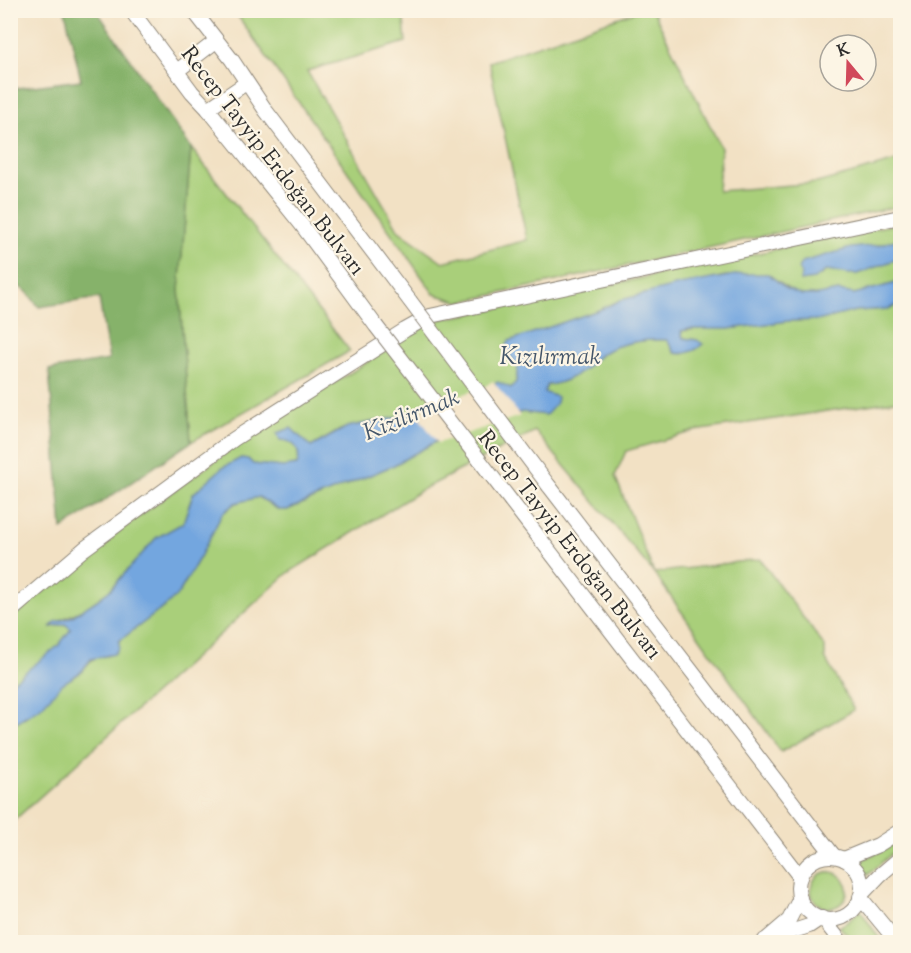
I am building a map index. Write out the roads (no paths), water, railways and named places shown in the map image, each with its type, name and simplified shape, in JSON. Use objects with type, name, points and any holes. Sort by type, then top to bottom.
[{"type":"street","name":"Recep Tayyip Erdoğan Bulvarı","points":[[131,10],[192,92],[301,224],[376,326],[800,877]]},
{"type":"street","name":"Recep Tayyip Erdoğan Bulvarı","points":[[193,10],[549,486],[839,857]]},
{"type":"street","points":[[177,71],[216,41]]},
{"type":"street","points":[[208,109],[246,83]]},
{"type":"street","points":[[10,612],[84,549],[234,439],[430,316],[900,217]]},
{"type":"street","points":[[900,831],[878,845],[839,857],[824,856],[814,860],[800,877],[798,888],[800,898],[814,915],[835,919],[853,909],[860,896],[900,858]]},
{"type":"street","points":[[839,857],[852,864],[858,872],[861,882],[860,896],[897,942]]},
{"type":"street","points":[[764,941],[789,920],[800,898]]},
{"type":"street","points":[[764,941],[809,926],[822,918]]},
{"type":"street","points":[[822,918],[841,942]]},
{"type":"water","points":[[900,238],[900,258],[857,274],[827,270],[814,279],[800,281],[801,274],[798,268],[802,262],[851,248],[880,245]]},
{"type":"water","name":"Kızılırmak","points":[[740,274],[768,274],[787,289],[802,295],[839,291],[854,294],[900,282],[900,304],[888,309],[855,311],[821,320],[788,321],[728,329],[689,329],[681,331],[683,338],[697,340],[703,344],[687,353],[675,353],[667,340],[642,341],[617,346],[600,355],[572,377],[547,385],[544,392],[557,397],[556,404],[546,415],[522,412],[437,441],[394,465],[287,510],[279,510],[259,497],[235,503],[222,514],[179,593],[168,604],[119,641],[119,648],[114,654],[91,659],[81,672],[62,684],[41,707],[11,725],[10,684],[58,646],[71,629],[65,624],[50,627],[56,622],[71,617],[109,591],[156,538],[183,523],[193,494],[222,468],[241,458],[248,459],[253,464],[283,467],[297,465],[298,451],[290,442],[280,440],[277,433],[291,428],[311,447],[347,427],[415,414],[498,382],[511,388],[516,382],[518,366],[504,349],[509,341],[599,310],[621,300],[679,285]]},
{"type":"water label","name":"Kizilirmak","points":[[411,414]]}]
